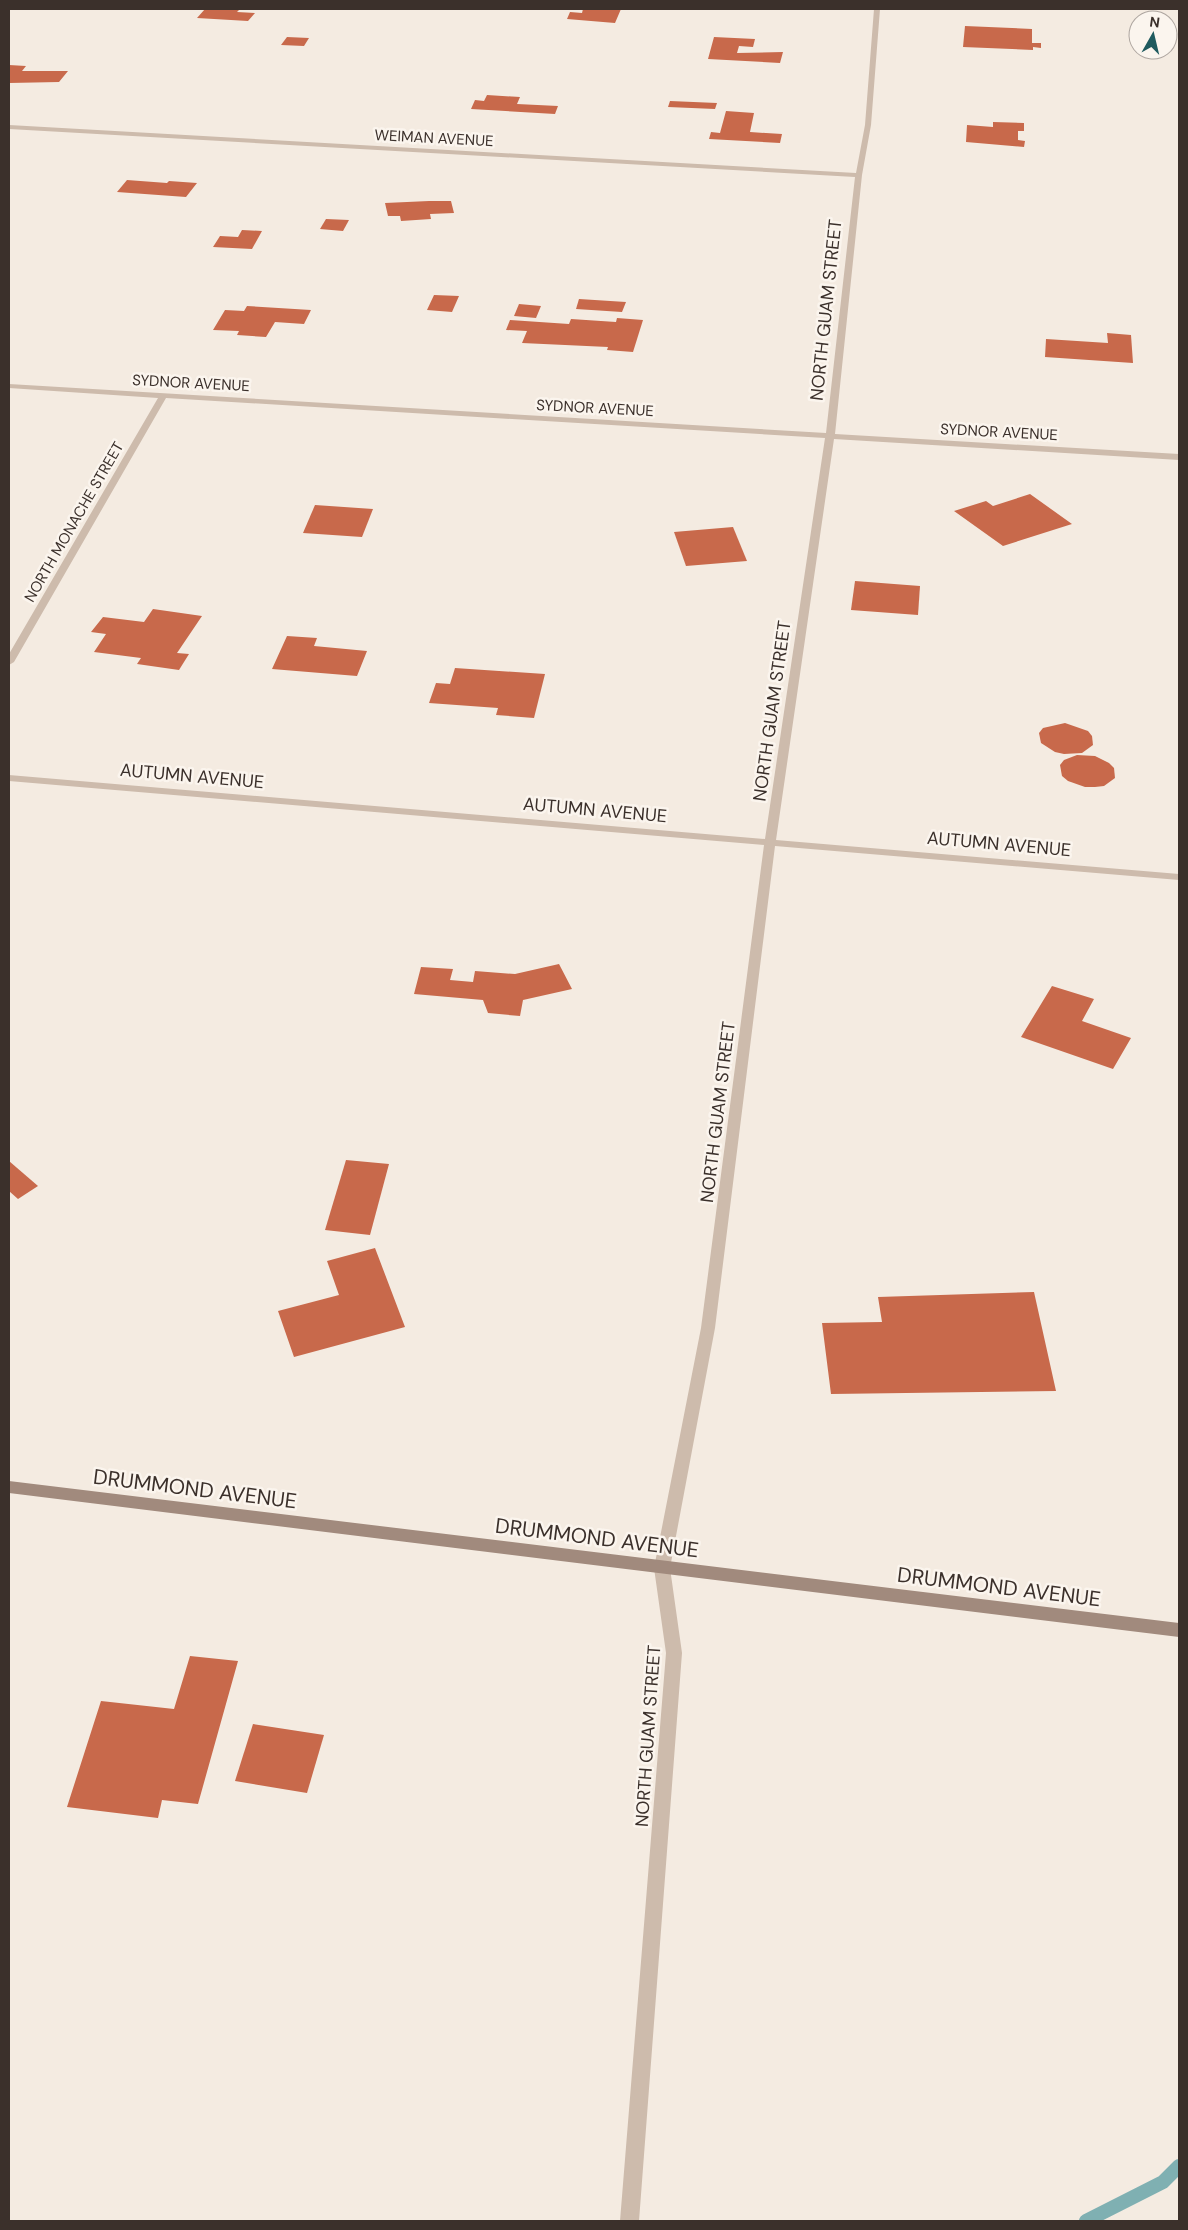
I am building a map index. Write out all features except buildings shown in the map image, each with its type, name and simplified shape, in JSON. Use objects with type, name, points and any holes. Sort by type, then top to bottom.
[{"type":"street","name":"NORTH GUAM STREET","points":[[629,2221],[674,1653],[662,1568],[708,1328],[770,843],[830,436],[859,175],[868,125],[877,9]]},
{"type":"street","name":"WEIMAN AVENUE","points":[[9,127],[859,175]]},
{"type":"street","name":"SYDNOR AVENUE","points":[[9,386],[1179,457]]},
{"type":"street","name":"NORTH MONACHE STREET","points":[[9,662],[163,396]]},
{"type":"street","name":"AUTUMN AVENUE","points":[[9,778],[1179,877]]},
{"type":"street","name":"DRUMMOND AVENUE","points":[[9,1487],[1179,1630]]},
{"type":"waterway","points":[[1086,2221],[1163,2182],[1179,2166]]}]
